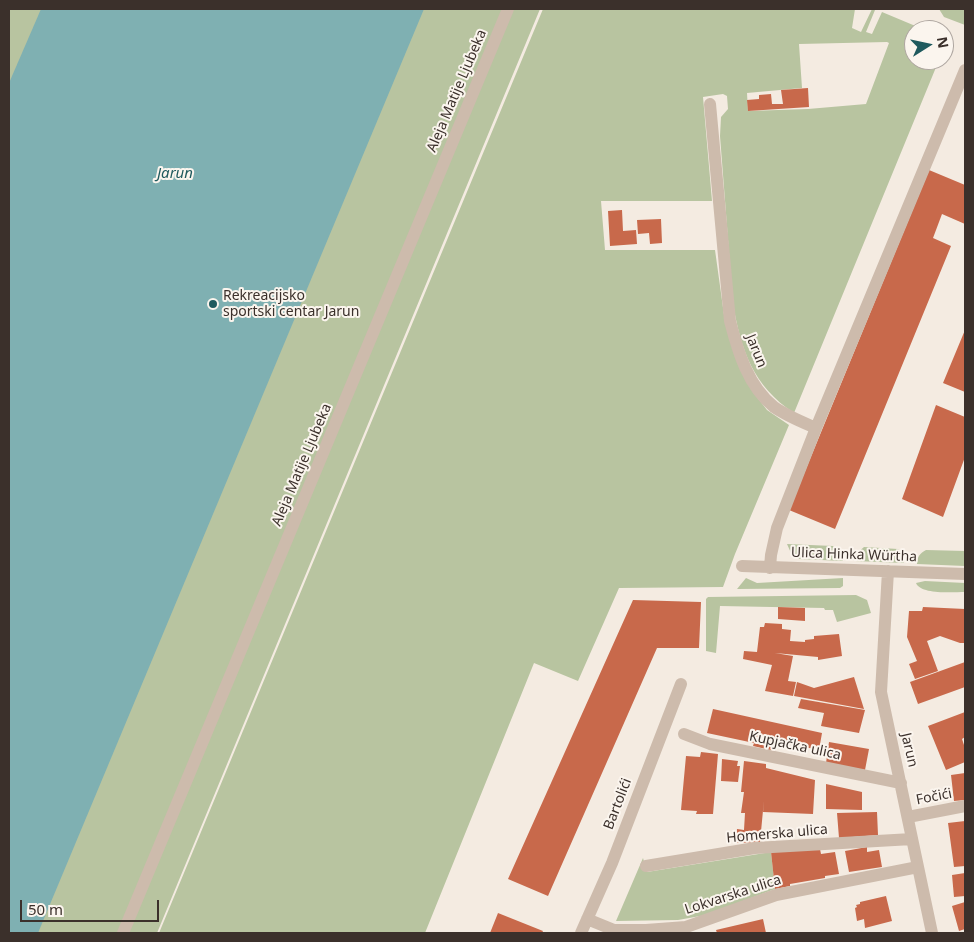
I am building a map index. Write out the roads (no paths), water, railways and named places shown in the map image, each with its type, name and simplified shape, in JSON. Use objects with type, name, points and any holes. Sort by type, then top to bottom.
[{"type":"street","name":"Aleja Matije Ljubeka","points":[[124,933],[508,9]]},
{"type":"street","points":[[770,568],[777,528],[816,428],[965,70]]},
{"type":"street","name":"Jarun","points":[[710,104],[730,321],[737,346],[747,372],[761,395],[774,407],[816,428]]},
{"type":"street","name":"Ulica Hinka Würtha","points":[[742,566],[965,574]]},
{"type":"street","name":"Jarun","points":[[888,571],[881,692],[932,933]]},
{"type":"street","name":"Bartolići","points":[[581,933],[612,863],[682,684]]},
{"type":"street","name":"Kupjačka ulica","points":[[684,734],[710,744],[901,783]]},
{"type":"street","name":"Fočići","points":[[908,817],[965,806]]},
{"type":"street","name":"Homerska ulica","points":[[646,866],[755,848],[912,839]]},
{"type":"street","name":"Lokvarska ulica","points":[[587,919],[614,930],[686,927],[776,895],[918,867]]},
{"type":"water","name":"Jarun","points":[[41,9],[424,9],[38,933],[9,933],[9,83]]},
{"type":"place","name":"Rekreacijsko sportski centar Jarun","points":[[213,304]]}]
